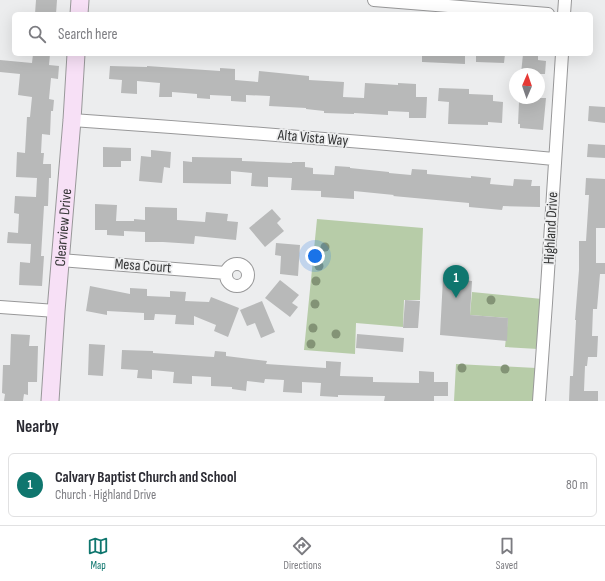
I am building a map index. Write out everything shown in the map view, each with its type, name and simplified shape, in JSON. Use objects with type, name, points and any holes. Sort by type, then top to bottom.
[{"type":"street","points":[[79,12],[80,0]]},
{"type":"street","points":[[374,0],[523,12]]},
{"type":"street","points":[[564,12],[565,0]]},
{"type":"street","name":"Clearview Drive","points":[[50,401],[76,56]]},
{"type":"street","name":"Highland Drive","points":[[539,401],[562,56]]},
{"type":"street","name":"Alta Vista Way","points":[[72,120],[554,159]]},
{"type":"street","name":"Mesa Court","points":[[60,260],[226,273]]},
{"type":"street","points":[[0,307],[56,310]]},
{"type":"green space","points":[[317,219],[423,228],[420,300],[404,300],[403,327],[356,323],[355,354],[304,350]]},
{"type":"green space","points":[[472,292],[542,299],[538,349],[505,347],[508,318],[470,315]]},
{"type":"green space","points":[[456,364],[536,368],[534,401],[454,401]]},
{"type":"building","points":[[36,0],[57,0],[56,12],[35,12]]},
{"type":"building","points":[[33,56],[50,56],[49,65],[59,66],[58,79],[51,78],[49,99],[54,100],[53,111],[51,111],[50,135],[42,134],[41,153],[44,153],[43,164],[51,164],[51,178],[49,178],[48,206],[44,206],[41,256],[44,256],[42,286],[19,285],[20,262],[30,263],[31,244],[7,243],[8,232],[18,233],[19,214],[14,213],[15,196],[36,197],[37,178],[16,177],[17,152],[25,153],[27,117],[30,117],[32,97],[18,95],[20,74],[0,72],[0,60],[32,63]]},
{"type":"building","points":[[422,56],[465,56],[465,64],[422,62]]},
{"type":"building","points":[[476,56],[505,56],[504,63],[476,62]]},
{"type":"building","points":[[523,56],[538,56],[538,60],[546,61],[545,74],[545,68],[522,68]]},
{"type":"building","points":[[110,66],[147,66],[220,71],[220,68],[235,69],[235,80],[258,82],[259,71],[309,76],[309,80],[344,82],[343,97],[364,98],[365,83],[398,85],[398,83],[416,84],[416,97],[427,97],[426,118],[409,118],[409,112],[388,111],[388,115],[324,113],[324,111],[306,108],[269,106],[270,96],[246,95],[246,102],[231,101],[231,96],[210,95],[210,99],[197,98],[197,94],[172,92],[172,97],[159,97],[160,83],[137,81],[137,94],[121,93],[122,80],[109,79]]},
{"type":"building","points":[[439,88],[469,89],[469,94],[493,95],[493,101],[503,102],[502,123],[488,122],[488,125],[448,124],[449,102],[438,101]]},
{"type":"building","points":[[546,98],[543,130],[520,128],[520,124],[518,124],[519,104],[545,104]]},
{"type":"building","points":[[589,106],[605,107],[605,123],[588,121]]},
{"type":"building","points":[[588,144],[605,145],[605,158],[587,157]]},
{"type":"building","points":[[103,147],[131,148],[131,161],[121,161],[121,167],[103,167]]},
{"type":"building","points":[[151,150],[171,152],[170,168],[164,167],[162,183],[139,181],[141,156],[151,157]]},
{"type":"building","points":[[192,157],[242,158],[242,161],[292,163],[305,162],[305,167],[313,168],[313,174],[334,175],[335,166],[411,175],[412,169],[427,170],[427,174],[471,178],[471,176],[491,178],[490,184],[513,186],[514,179],[532,180],[531,186],[540,186],[540,207],[503,206],[502,210],[469,207],[469,203],[354,191],[354,199],[321,197],[321,191],[291,190],[292,178],[268,177],[268,187],[251,186],[252,173],[231,171],[231,184],[183,183],[183,161],[192,162]]},
{"type":"building","points":[[586,178],[605,179],[605,228],[596,228],[596,263],[605,263],[605,274],[600,274],[597,309],[593,309],[592,336],[598,336],[597,357],[588,357],[587,366],[585,366],[584,391],[598,391],[598,401],[569,401],[570,376],[573,376],[579,270],[579,241],[586,241],[589,195],[585,195]]},
{"type":"building","points":[[95,204],[117,205],[116,221],[134,221],[134,219],[145,220],[145,207],[177,208],[177,220],[205,222],[206,212],[228,214],[227,221],[238,222],[236,240],[195,236],[194,244],[145,242],[145,232],[124,231],[124,236],[107,235],[107,230],[95,230]]},
{"type":"building","points":[[272,209],[281,219],[277,223],[284,231],[265,247],[249,228]]},
{"type":"building","points":[[276,243],[300,245],[298,276],[280,274],[281,256],[275,255]]},
{"type":"building","points":[[443,278],[472,281],[470,315],[508,318],[507,341],[440,335]]},
{"type":"building","points":[[280,280],[299,295],[292,303],[298,307],[290,317],[265,298]]},
{"type":"building","points":[[90,286],[130,294],[130,288],[147,289],[147,296],[170,297],[170,291],[186,292],[185,301],[209,302],[211,297],[239,308],[228,337],[214,331],[216,325],[194,316],[194,325],[175,324],[176,315],[155,314],[154,320],[144,320],[144,313],[107,311],[107,315],[86,311]]},
{"type":"building","points":[[405,300],[420,301],[418,328],[403,328]]},
{"type":"building","points":[[262,301],[275,332],[261,338],[255,323],[247,326],[240,310]]},
{"type":"building","points":[[11,334],[30,335],[29,346],[38,346],[37,382],[28,382],[28,395],[24,394],[23,401],[4,401],[5,394],[2,393],[3,365],[10,365]]},
{"type":"building","points":[[357,334],[404,338],[403,352],[356,348]]},
{"type":"building","points":[[89,344],[105,345],[103,376],[88,375]]},
{"type":"building","points":[[122,350],[153,351],[153,353],[214,357],[215,351],[226,352],[226,356],[267,361],[266,364],[326,368],[326,361],[341,362],[340,376],[373,377],[373,382],[419,383],[419,371],[434,372],[434,382],[448,382],[448,396],[434,396],[434,401],[384,401],[385,396],[320,396],[321,383],[302,382],[302,393],[283,392],[284,380],[265,379],[264,383],[247,381],[246,391],[232,389],[232,387],[211,386],[211,377],[192,376],[192,384],[173,383],[174,372],[152,370],[152,379],[137,378],[138,370],[121,369]]},
{"type":"place","name":"Calvary Baptist Church and School","points":[[456,298]]}]
